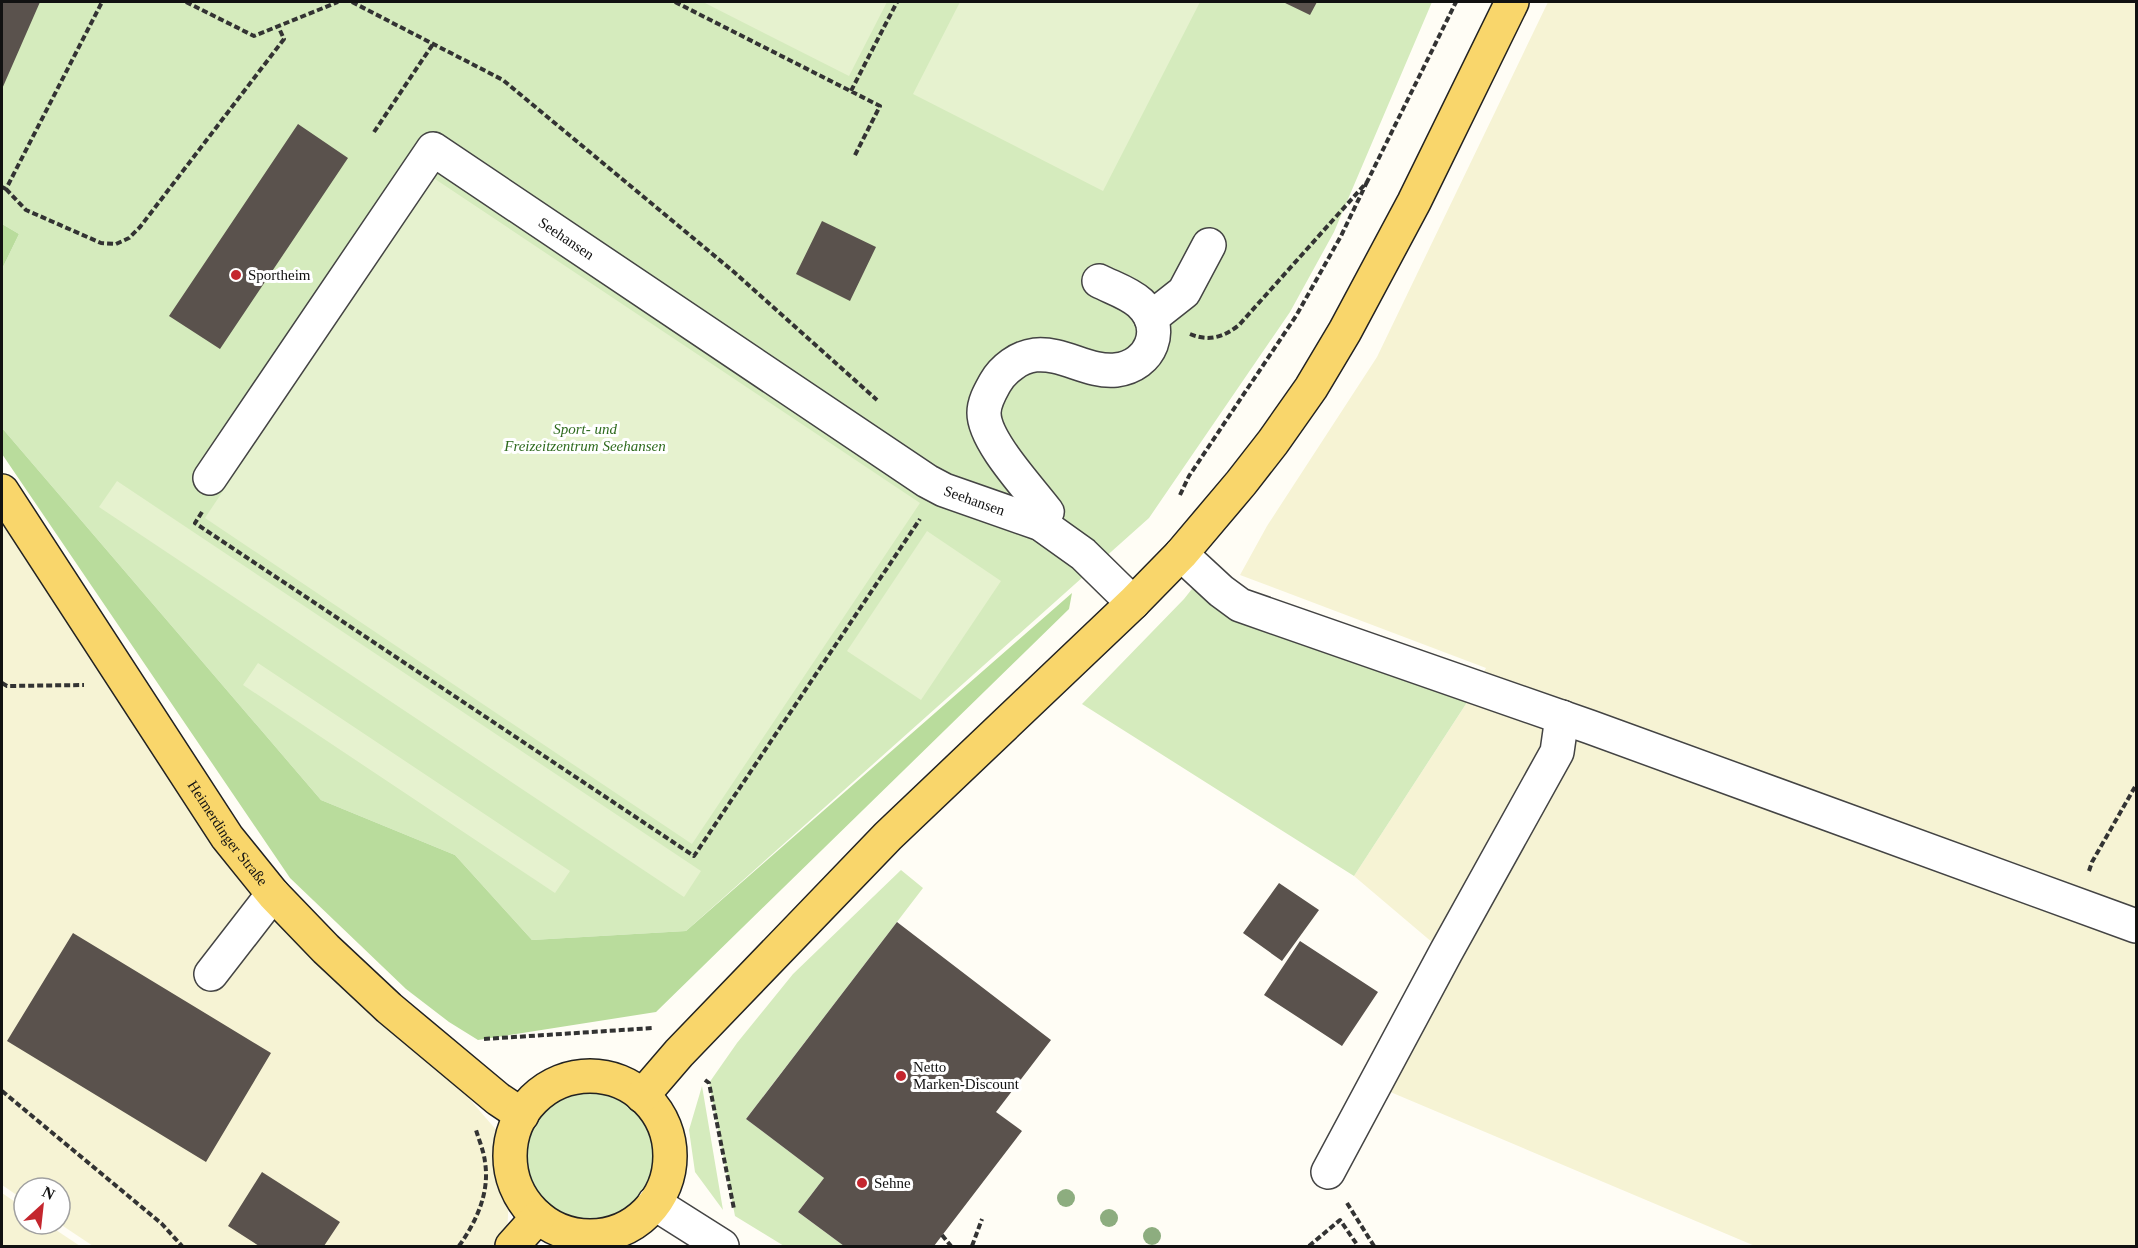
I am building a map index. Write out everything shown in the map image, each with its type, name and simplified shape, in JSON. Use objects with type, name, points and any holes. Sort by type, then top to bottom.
[{"type":"main road","points":[[642,1096],[679,1053],[888,836],[1133,603],[1181,554],[1273,442],[1311,388],[1345,331],[1414,202],[1512,2]]},
{"type":"main road","name":"Heimerdinger Straße","points":[[2,491],[227,837],[273,894],[326,949],[389,1008],[498,1099],[522,1115]]},
{"type":"main road","points":[[599,1077],[614,1080],[642,1096],[661,1121],[669,1150],[669,1166],[665,1182],[654,1203],[639,1220],[625,1228],[611,1234],[596,1236],[565,1232],[550,1226],[538,1217],[518,1192],[510,1163],[512,1139],[522,1115],[540,1093],[568,1080],[599,1077]]},
{"type":"main road","points":[[512,1246],[538,1217]]},
{"type":"street","name":"Seehansen","points":[[210,478],[433,149],[927,481],[944,490],[1041,524],[1083,554],[1133,603]]},
{"type":"street","points":[[1151,318],[1185,292],[1209,245]]},
{"type":"street","points":[[1041,524],[1047,512],[995,444],[985,426],[984,410],[989,393],[998,378],[1014,362],[1035,355],[1058,358],[1098,369],[1116,370],[1133,366],[1144,356],[1152,344],[1154,330],[1151,318],[1140,304],[1124,293],[1100,282]]},
{"type":"street","points":[[1181,554],[1221,591],[1240,605],[1562,717],[2136,926]]},
{"type":"street","points":[[1328,1172],[1557,752],[1562,717]]},
{"type":"street","points":[[211,974],[273,894]]},
{"type":"street","points":[[654,1203],[722,1246]]},
{"type":"path","points":[[102,2],[4,188],[26,210],[101,243],[116,244],[129,238],[140,227],[284,39],[278,26]]},
{"type":"path","points":[[186,2],[254,36],[338,2]]},
{"type":"path","points":[[352,2],[503,80],[734,272],[882,405]]},
{"type":"path","points":[[675,2],[880,106],[854,157]]},
{"type":"path","points":[[851,91],[897,2]]},
{"type":"path","points":[[1178,501],[1189,476],[1296,316],[1341,236],[1456,2]]},
{"type":"path","points":[[374,132],[433,44]]},
{"type":"path","points":[[1151,318],[1198,337],[1216,338],[1228,334],[1239,325],[1367,182]]},
{"type":"path","points":[[210,478],[211,500],[195,523],[694,856],[927,508],[927,481]]},
{"type":"path","points":[[2,682],[7,686],[127,685]]},
{"type":"path","points":[[2077,904],[2092,862],[2136,785]]},
{"type":"path","points":[[2,1091],[162,1224],[182,1246]]},
{"type":"path","points":[[1328,1172],[1374,1246]]},
{"type":"path","points":[[972,1246],[982,1219]]},
{"type":"path","points":[[1309,1246],[1340,1220],[1358,1246]]},
{"type":"path","points":[[942,1235],[951,1246]]},
{"type":"shaded area","points":[[1548,2],[2136,2],[2136,1246],[1755,1246],[1388,1091],[1433,943],[1354,876],[1466,704],[1486,668],[1240,575],[1267,526],[1377,357]]},
{"type":"shaded area","points":[[2,512],[121,696],[498,1132],[509,1196],[507,1234],[497,1246],[93,1246],[72,1232],[72,1176],[12,1176],[12,1192],[2,1185]]},
{"type":"shaded area","points":[[2,1193],[12,1200],[12,1236],[65,1236],[80,1246],[2,1246]]},
{"type":"green space","name":"Sport- und Freizeitzentrum Seehansen","points":[[2,2],[1432,2],[1334,232],[1290,312],[1149,518],[686,931],[532,940],[455,855],[321,800],[2,428],[2,269],[19,234],[2,224]]},
{"type":"green space","points":[[703,2],[887,2],[849,76]]},
{"type":"green space","points":[[960,2],[1200,2],[1103,191],[913,94]]},
{"type":"green space","points":[[432,177],[920,503],[692,844],[205,518]]},
{"type":"green space","points":[[2,224],[19,234],[2,269]]},
{"type":"green space","points":[[2,428],[321,800],[455,855],[532,940],[686,931],[1072,593],[1069,609],[656,1012],[478,1040],[449,1022],[406,989],[290,878],[2,454]]},
{"type":"green space","points":[[117,481],[701,871],[684,897],[99,507]]},
{"type":"green space","points":[[927,531],[1001,581],[921,700],[847,651]]},
{"type":"green space","points":[[1203,575],[1477,687],[1354,876],[1082,704],[1184,599]]},
{"type":"green space","points":[[258,663],[570,871],[555,893],[243,685]]},
{"type":"green space","points":[[901,870],[923,888],[746,1119],[824,1178],[798,1212],[844,1246],[784,1246],[735,1216],[709,1083],[737,1043],[793,974]]},
{"type":"green space","points":[[702,1086],[723,1210],[695,1172],[689,1130]]},
{"type":"green space","points":[[590,1093],[614,1097],[635,1111],[649,1132],[653,1156],[649,1180],[635,1201],[614,1215],[590,1219],[566,1215],[545,1201],[531,1180],[527,1156],[531,1132],[545,1111],[566,1097]]},
{"type":"building","points":[[2,2],[40,2],[2,89]]},
{"type":"building","points":[[1283,2],[1317,2],[1310,15]]},
{"type":"building","points":[[298,124],[348,158],[220,349],[169,316]]},
{"type":"building","points":[[822,221],[876,247],[850,301],[796,274]]},
{"type":"building","points":[[1279,883],[1319,910],[1282,961],[1243,933]]},
{"type":"building","name":"Netto Marken-Discount","points":[[897,922],[1051,1040],[996,1112],[1022,1131],[934,1246],[844,1246],[798,1212],[824,1178],[746,1119]]},
{"type":"building","points":[[73,933],[271,1053],[206,1162],[7,1041]]},
{"type":"building","points":[[1300,941],[1378,992],[1342,1046],[1264,995]]},
{"type":"building","points":[[262,1172],[340,1222],[324,1246],[259,1246],[228,1226]]},
{"type":"place","name":"Sportheim","points":[[236,275]]},
{"type":"place","name":"Netto Marken-Discount","points":[[901,1076]]},
{"type":"place","name":"Sehne","points":[[862,1183]]}]
